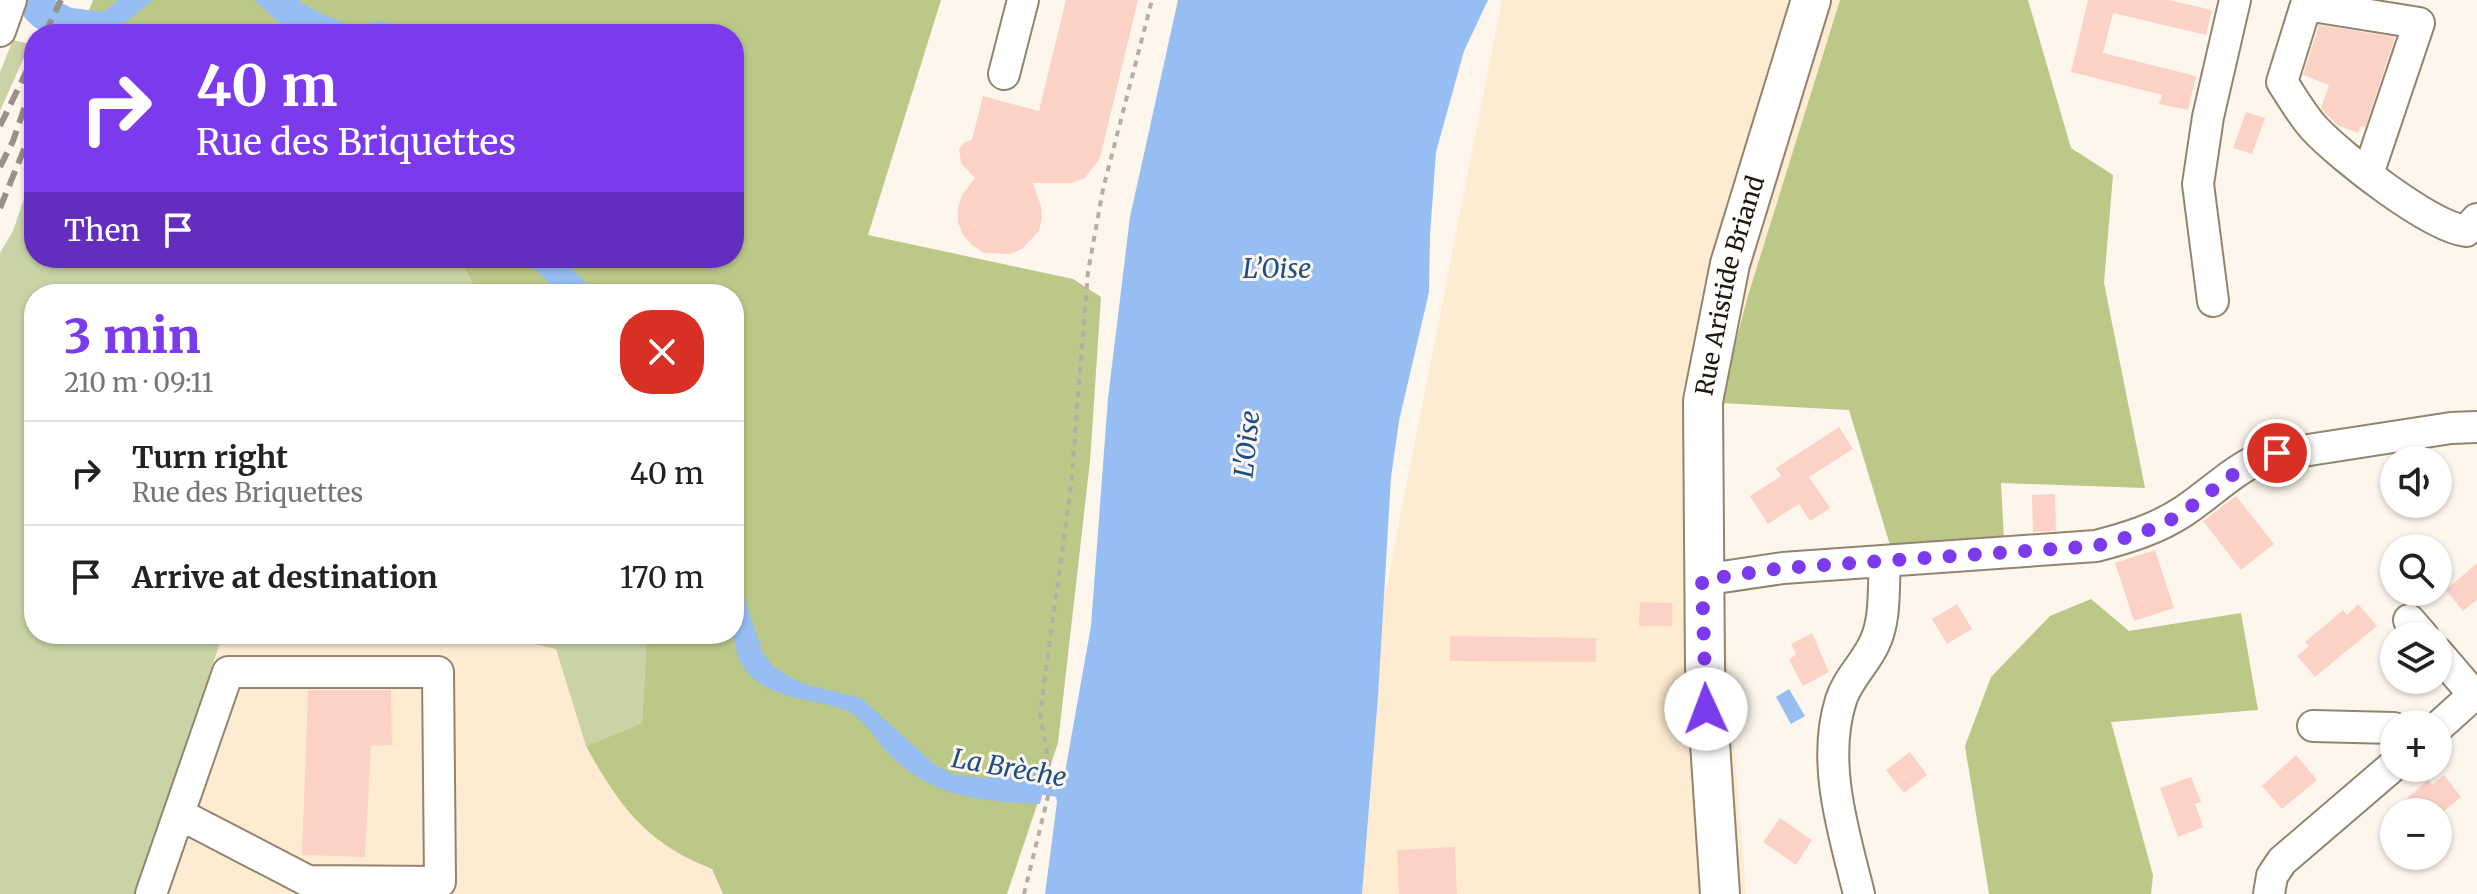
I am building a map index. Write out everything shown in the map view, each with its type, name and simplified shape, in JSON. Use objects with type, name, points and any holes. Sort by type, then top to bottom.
[{"type":"main road","name":"Rue Aristide Briand","points":[[1718,889],[1706,709],[1702,580],[1703,401],[1730,264],[1811,0]]},
{"type":"street","points":[[1004,74],[1023,0]]},
{"type":"street","points":[[2213,301],[2198,184],[2208,117],[2235,0]]},
{"type":"street","points":[[2368,174],[2419,23],[2306,5],[2282,82],[2314,128],[2368,174],[2428,218],[2451,229],[2466,231],[2477,219]]},
{"type":"street","points":[[1702,580],[1774,569],[2096,546],[2134,535],[2171,519],[2240,469],[2263,457],[2451,428],[2477,427]]},
{"type":"street","points":[[1859,894],[1836,799],[1836,729],[1845,689],[1875,642],[1880,628],[1885,563]]},
{"type":"street","points":[[2452,668],[2476,694],[2452,715]]},
{"type":"street","points":[[151,894],[228,672],[438,672],[440,882],[308,881],[179,814]]},
{"type":"street","points":[[2313,726],[2380,728]]},
{"type":"street","points":[[2269,894],[2272,876],[2282,861],[2380,777]]},
{"type":"path","points":[[1024,894],[1052,780],[1040,714],[1071,486],[1088,272],[1103,189],[1152,0]]},
{"type":"shaded area","points":[[1502,0],[1848,0],[1720,403],[1723,604],[1746,894],[1362,894],[1382,609]]},
{"type":"shaded area","points":[[0,551],[24,610],[24,644],[533,644],[556,649],[689,860],[712,869],[723,894],[0,894]]},
{"type":"green space","points":[[93,0],[941,0],[868,235],[1073,279],[1101,297],[1090,461],[1058,743],[1007,894],[723,894],[712,869],[670,848],[637,821],[610,787],[586,746],[642,723],[646,644],[744,644],[744,284],[473,284],[464,268],[744,268],[744,24],[84,24]]},
{"type":"green space","points":[[1840,0],[2028,0],[2071,148],[2113,175],[2104,283],[2145,488],[2001,483],[2004,540],[1890,545],[1849,410],[1720,403],[1747,299]]},
{"type":"green space","points":[[13,40],[24,43],[24,57],[0,111],[0,72]]},
{"type":"green space","points":[[24,199],[24,268],[464,268],[473,284],[24,284],[24,644],[220,644],[134,894],[0,894],[0,253],[13,231]]},
{"type":"green space","points":[[2091,599],[2129,631],[2241,613],[2258,710],[2111,722],[2153,875],[2151,894],[1989,894],[1965,746],[1991,677],[2050,616]]},
{"type":"green space","points":[[533,644],[646,644],[642,723],[586,746],[556,649]]},
{"type":"water","points":[[16,0],[55,0],[72,8],[104,12],[118,0],[153,0],[123,24],[31,24]]},
{"type":"water","points":[[254,0],[297,0],[347,24],[280,24]]},
{"type":"water","name":"L’Oise","points":[[1178,0],[1488,0],[1464,51],[1436,152],[1429,292],[1399,421],[1391,477],[1362,894],[1045,894],[1057,802],[1055,792],[1057,783],[1064,778],[1091,626],[1108,398],[1130,217]]},
{"type":"water","points":[[534,268],[571,268],[587,284],[550,284]]},
{"type":"water","points":[[744,597],[763,653],[773,666],[804,684],[861,698],[935,765],[955,775],[985,778],[1041,772],[1046,779],[1040,804],[977,798],[922,780],[888,753],[851,713],[766,687],[745,669],[735,644],[744,644]]},
{"type":"water","points":[[1789,689],[1805,716],[1791,724],[1776,697]]},
{"type":"building","points":[[1066,0],[1138,0],[1100,158],[1085,178],[1072,183],[1033,183],[1041,206],[1039,231],[1022,249],[1010,254],[984,253],[963,235],[958,222],[962,195],[975,178],[961,163],[959,149],[972,140],[983,96],[1039,111]]},
{"type":"building","points":[[2088,0],[2169,0],[2212,10],[2206,35],[2113,13],[2103,53],[2196,76],[2188,110],[2159,104],[2162,95],[2071,72]]},
{"type":"building","points":[[2319,25],[2395,37],[2365,128],[2361,126],[2358,133],[2337,125],[2321,108],[2329,85],[2303,75]]},
{"type":"building","points":[[2246,112],[2265,118],[2252,154],[2233,148]]},
{"type":"building","points":[[1839,427],[1853,449],[1809,477],[1830,508],[1810,521],[1799,504],[1768,524],[1750,496],[1781,476],[1776,468]]},
{"type":"building","points":[[2055,494],[2056,531],[2033,532],[2032,495]]},
{"type":"building","points":[[2236,496],[2274,544],[2241,570],[2203,521]]},
{"type":"building","points":[[2155,550],[2174,608],[2134,621],[2115,563]]},
{"type":"building","points":[[2477,563],[2477,600],[2463,611],[2452,597],[2452,585]]},
{"type":"building","points":[[1640,602],[1672,603],[1672,626],[1639,626]]},
{"type":"building","points":[[1957,604],[1972,629],[1947,644],[1932,619]]},
{"type":"building","points":[[2358,604],[2377,626],[2315,677],[2297,656],[2309,646],[2305,642],[2343,610],[2347,615]]},
{"type":"building","points":[[1812,633],[1829,672],[1803,686],[1789,660],[1796,654],[1791,644]]},
{"type":"building","points":[[1450,636],[1596,638],[1596,662],[1450,661]]},
{"type":"building","points":[[308,690],[391,690],[392,745],[371,746],[365,857],[302,855]]},
{"type":"building","points":[[1910,752],[1927,775],[1904,793],[1886,770]]},
{"type":"building","points":[[2296,755],[2317,780],[2282,809],[2262,786]]},
{"type":"building","points":[[2191,777],[2201,802],[2195,804],[2203,827],[2178,837],[2160,788]]},
{"type":"building","points":[[2426,782],[2432,785],[2449,782],[2461,797],[2452,804],[2452,798],[2407,798]]},
{"type":"building","points":[[1780,818],[1812,840],[1796,865],[1763,842]]},
{"type":"building","points":[[1455,847],[1457,894],[1399,894],[1397,850]]},
{"type":"waterway","name":"La Brèche","points":[[1034,790],[1061,794]]},
{"type":"railway","points":[[50,24],[61,0]]},
{"type":"railway","points":[[0,126],[24,77]]},
{"type":"railway","points":[[0,167],[24,109]]},
{"type":"railway","points":[[0,208],[24,149]]},
{"type":"route","points":[[1706,709],[1702,580],[1783,568],[2096,546],[2156,527],[2187,509],[2251,462],[2277,453]]},
{"type":"water label","name":"L'Oise","points":[[1247,444]]}]
